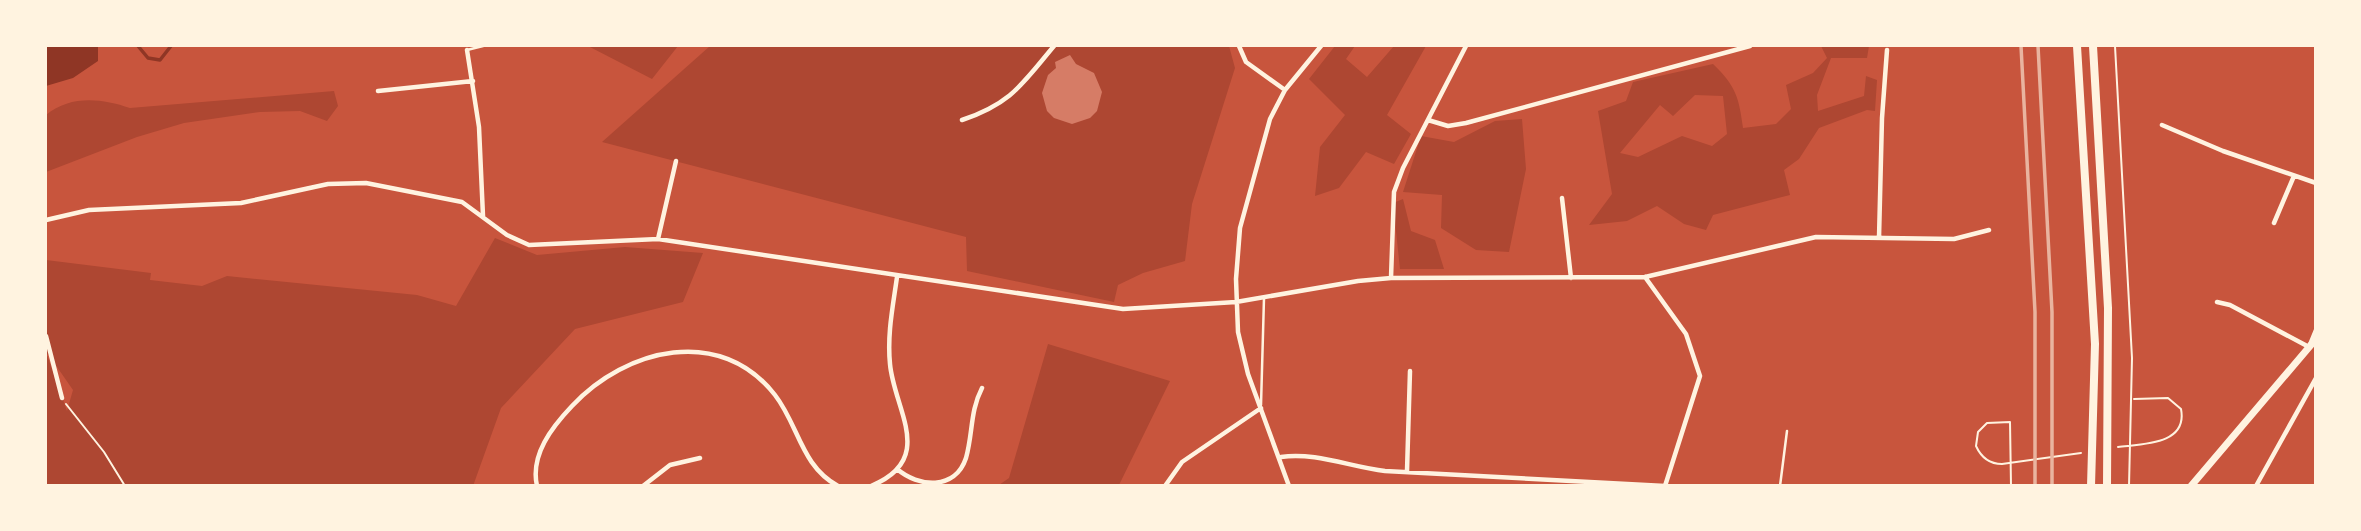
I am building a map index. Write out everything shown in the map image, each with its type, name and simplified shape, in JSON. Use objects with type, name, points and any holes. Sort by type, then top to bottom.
[{"type":"main road","points":[[2077,46],[2095,344],[2091,485]]},
{"type":"main road","points":[[2093,46],[2108,308],[2106,485]]},
{"type":"main road","points":[[2191,485],[2315,339]]},
{"type":"street","points":[[962,120],[993,107],[1017,92],[1054,46]]},
{"type":"street","points":[[1239,46],[1246,62],[1284,90]]},
{"type":"street","points":[[1289,485],[1281,457],[1248,374],[1236,302],[1241,228],[1263,141],[1284,90],[1321,46]]},
{"type":"street","points":[[1391,278],[1394,192],[1466,46]]},
{"type":"street","points":[[1428,120],[1448,126],[1466,123],[1750,46]]},
{"type":"street","points":[[467,50],[479,127],[483,216]]},
{"type":"street","points":[[1880,238],[1882,118],[1888,50]]},
{"type":"street","points":[[378,91],[473,80]]},
{"type":"street","points":[[2162,125],[2315,183]]},
{"type":"street","points":[[658,239],[676,161]]},
{"type":"street","points":[[2274,223],[2294,176]]},
{"type":"street","points":[[46,220],[112,208],[241,203],[328,184],[383,185],[446,198],[472,207],[506,235],[529,245],[658,239],[1123,309],[1236,302],[1391,278],[1645,277],[1816,237],[1954,239],[1989,230]]},
{"type":"street","points":[[1562,198],[1572,278]]},
{"type":"street","points":[[871,485],[897,468],[908,446],[908,423],[891,381],[888,343],[897,277]]},
{"type":"street","points":[[1281,457],[1302,454],[1356,468],[1665,485],[1700,376],[1686,334],[1645,277]]},
{"type":"street","points":[[2217,302],[2309,347],[2315,330]]},
{"type":"street","points":[[46,336],[62,398]]},
{"type":"street","points":[[537,485],[536,465],[545,441],[576,401],[610,375],[642,359],[675,350],[691,350],[717,354],[741,364],[768,386],[785,412],[808,460],[826,479],[838,485]]},
{"type":"street","points":[[1407,471],[1410,371]]},
{"type":"street","points":[[2256,485],[2315,378]]},
{"type":"street","points":[[897,468],[913,481],[922,483],[944,480],[954,474],[965,459],[973,405],[982,388]]},
{"type":"street","points":[[1165,485],[1182,461],[1262,408]]},
{"type":"street","points":[[643,485],[670,465],[700,458]]},
{"type":"street","points":[[1526,485],[1527,477]]},
{"type":"lane","points":[[467,50],[483,46]]},
{"type":"lane","points":[[1262,408],[1260,377],[1266,323],[1264,298]]},
{"type":"lane","points":[[1780,485],[1787,431]]},
{"type":"path","points":[[2115,46],[2128,253],[2133,398],[2129,485]]},
{"type":"path","points":[[62,398],[104,452],[125,485]]},
{"type":"path","points":[[2110,449],[2150,443],[2176,433],[2182,422],[2181,409],[2168,398],[2133,398]]},
{"type":"path","points":[[2011,485],[2010,422],[1987,424],[1978,432],[1976,446],[1989,461],[2002,464],[2083,453]]},
{"type":"shaded area","points":[[46,46],[98,46],[98,61],[73,78],[46,86]]},
{"type":"shaded area","points":[[588,46],[678,46],[652,79]]},
{"type":"shaded area","points":[[710,46],[1229,46],[1235,68],[1192,204],[1185,261],[1143,273],[1118,285],[1114,302],[967,271],[966,237],[602,142]]},
{"type":"shaded area","points":[[1335,46],[1355,46],[1346,59],[1367,77],[1394,46],[1426,46],[1387,115],[1411,134],[1394,164],[1366,152],[1339,188],[1315,196],[1320,147],[1345,115],[1309,79]]},
{"type":"shaded area","points":[[1821,46],[1869,46],[1867,58],[1831,58],[1817,95],[1818,111],[1864,96],[1866,76],[1877,80],[1875,111],[1867,110],[1819,128],[1799,159],[1784,170],[1790,195],[1713,215],[1706,230],[1684,224],[1657,206],[1627,221],[1589,225],[1612,194],[1598,111],[1626,101],[1633,82],[1713,64],[1735,93],[1743,128],[1776,124],[1791,109],[1786,85],[1813,73],[1827,58]],"holes":[[[1695,95],[1723,96],[1727,134],[1712,146],[1682,136],[1638,157],[1620,153],[1660,105],[1673,116]]]},
{"type":"shaded area","points":[[334,91],[338,106],[327,121],[300,111],[260,112],[184,123],[137,137],[46,172],[46,115],[75,101],[108,102],[130,108]]},
{"type":"shaded area","points":[[1522,119],[1526,169],[1509,252],[1476,250],[1441,228],[1442,195],[1403,192],[1421,136],[1454,142],[1495,121]]},
{"type":"shaded area","points":[[1403,199],[1411,231],[1435,240],[1444,269],[1400,269],[1393,203]]},
{"type":"shaded area","points":[[495,238],[537,255],[625,247],[703,253],[683,302],[575,329],[501,408],[473,486],[46,485],[46,260],[151,273],[150,280],[202,286],[227,276],[417,295],[456,306]],"holes":[[[48,354],[73,390],[67,411]]]},
{"type":"shaded area","points":[[1048,344],[1170,381],[1119,485],[999,485],[1009,478]]},
{"type":"building","points":[[1070,55],[1076,64],[1094,73],[1102,92],[1097,111],[1090,118],[1072,124],[1054,118],[1047,111],[1042,93],[1048,75],[1056,68],[1055,62]]},
{"type":"waterway","points":[[138,46],[148,58],[160,60],[171,46]]},
{"type":"railway","points":[[2021,46],[2035,312],[2035,486]]},
{"type":"railway","points":[[2038,46],[2052,312],[2052,486]]}]
